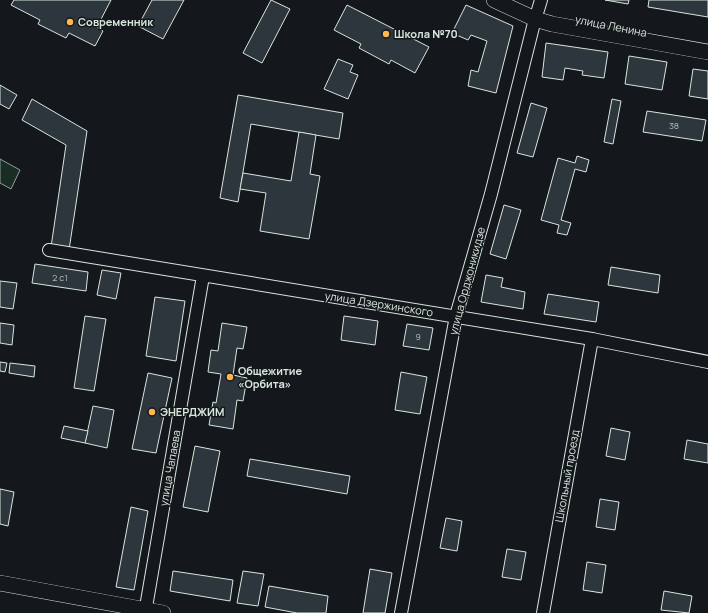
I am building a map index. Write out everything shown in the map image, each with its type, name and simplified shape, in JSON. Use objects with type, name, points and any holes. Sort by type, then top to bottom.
[{"type":"main road","points":[[494,0],[708,52]]},
{"type":"main road","name":"улица Ленина","points":[[516,0],[538,10],[708,45]]},
{"type":"main road","points":[[0,582],[145,611],[163,613]]},
{"type":"street","name":"улица Орджоникидзе","points":[[401,613],[456,316],[491,194],[538,10]]},
{"type":"street","name":"улица Дзержинского","points":[[49,250],[592,339],[708,362]]},
{"type":"street","name":"улица Чапаева","points":[[145,611],[203,276]]},
{"type":"street","name":"Школьный проезд","points":[[543,613],[592,339]]},
{"type":"green space","points":[[0,159],[20,170],[11,189],[0,183]]},
{"type":"building","name":"Современник","points":[[14,0],[111,0],[97,27],[103,31],[95,46],[69,33],[66,38],[38,24],[40,20],[11,5]]},
{"type":"building","points":[[152,0],[184,0],[163,39],[138,26]]},
{"type":"building","points":[[271,0],[290,9],[262,63],[243,53]]},
{"type":"building","points":[[605,0],[629,0],[628,4]]},
{"type":"building","points":[[649,0],[708,0],[708,17],[648,7]]},
{"type":"building","points":[[347,5],[429,47],[415,73],[391,60],[389,64],[359,48],[361,44],[334,30]]},
{"type":"building","points":[[466,5],[513,26],[496,93],[468,86],[471,70],[478,72],[487,41],[471,35],[468,40],[452,33]]},
{"type":"building","points":[[546,43],[608,52],[604,78],[582,75],[583,71],[565,68],[563,80],[542,77]]},
{"type":"building","points":[[629,56],[667,62],[662,90],[625,84]]},
{"type":"building","points":[[338,59],[353,65],[350,72],[358,75],[348,99],[324,89]]},
{"type":"building","points":[[693,69],[708,71],[708,99],[689,96]]},
{"type":"building","points":[[0,85],[17,95],[9,109],[0,104]]},
{"type":"building","points":[[238,95],[343,113],[339,139],[251,124],[238,202],[220,198]]},
{"type":"building","points":[[32,99],[87,131],[69,250],[51,247],[66,145],[22,120]]},
{"type":"building","points":[[612,99],[621,101],[613,144],[604,142]]},
{"type":"building","points":[[531,103],[547,108],[533,157],[517,153]]},
{"type":"building","points":[[647,111],[706,120],[702,141],[643,132]]},
{"type":"building","points":[[299,132],[316,135],[310,174],[320,176],[309,239],[260,231],[266,193],[240,189],[243,173],[291,181]]},
{"type":"building","points":[[577,156],[589,160],[586,172],[575,169],[561,220],[571,223],[567,235],[557,233],[559,225],[541,220],[558,158],[575,163]]},
{"type":"building","points":[[504,205],[521,210],[506,259],[490,254]]},
{"type":"building","points":[[35,264],[88,272],[86,291],[32,283]]},
{"type":"building","points":[[611,267],[660,275],[658,293],[608,285]]},
{"type":"building","points":[[102,270],[121,273],[116,299],[97,295]]},
{"type":"building","points":[[486,275],[503,278],[501,287],[525,292],[523,309],[481,302]]},
{"type":"building","points":[[0,281],[17,283],[13,309],[0,307]]},
{"type":"building","points":[[548,294],[599,302],[596,322],[544,314]]},
{"type":"building","points":[[155,297],[185,301],[176,361],[146,356]]},
{"type":"building","points":[[85,316],[106,319],[94,391],[74,388]]},
{"type":"building","points":[[344,316],[378,321],[375,345],[341,340]]},
{"type":"building","points":[[0,323],[14,325],[12,345],[0,343]]},
{"type":"building","name":"Общежитие «Орбита»","points":[[222,323],[247,327],[243,349],[237,348],[233,375],[247,378],[243,401],[237,400],[233,429],[209,425],[213,402],[216,403],[221,374],[208,372],[211,350],[218,351]]},
{"type":"building","points":[[407,324],[433,328],[429,350],[403,346]]},
{"type":"building","points":[[0,362],[7,363],[5,372],[0,371]]},
{"type":"building","points":[[10,363],[35,366],[34,377],[9,373]]},
{"type":"building","points":[[401,372],[427,377],[420,414],[395,410]]},
{"type":"building","points":[[148,373],[172,378],[156,453],[132,449]]},
{"type":"building","points":[[93,406],[114,410],[107,448],[85,443]]},
{"type":"building","points":[[64,426],[88,431],[85,443],[61,438]]},
{"type":"building","points":[[611,428],[630,432],[625,460],[606,456]]},
{"type":"building","points":[[687,440],[708,444],[708,463],[684,459]]},
{"type":"building","points":[[195,446],[220,451],[208,512],[183,507]]},
{"type":"building","points":[[250,459],[350,476],[347,494],[247,476]]},
{"type":"building","points":[[0,489],[14,492],[8,526],[0,524]]},
{"type":"building","points":[[600,499],[619,502],[615,530],[596,527]]},
{"type":"building","points":[[131,507],[148,511],[134,590],[116,587]]},
{"type":"building","points":[[446,518],[462,521],[457,551],[440,548]]},
{"type":"building","points":[[507,549],[526,552],[521,580],[502,577]]},
{"type":"building","points":[[587,562],[606,565],[602,593],[583,590]]},
{"type":"building","points":[[370,569],[392,573],[385,613],[363,613]]},
{"type":"building","points":[[173,571],[233,580],[230,601],[170,591]]},
{"type":"building","points":[[243,571],[264,574],[258,606],[237,603]]},
{"type":"building","points":[[269,586],[328,596],[326,613],[297,613],[265,607]]},
{"type":"building","points":[[664,591],[692,596],[689,613],[661,610]]},
{"type":"place","name":"Современник","points":[[70,22]]},
{"type":"place","name":"Школа №70","points":[[386,34]]},
{"type":"place","name":"Общежитие «Орбита»","points":[[230,377]]},
{"type":"place","name":"ЭНЕРДЖИМ","points":[[152,412]]}]
